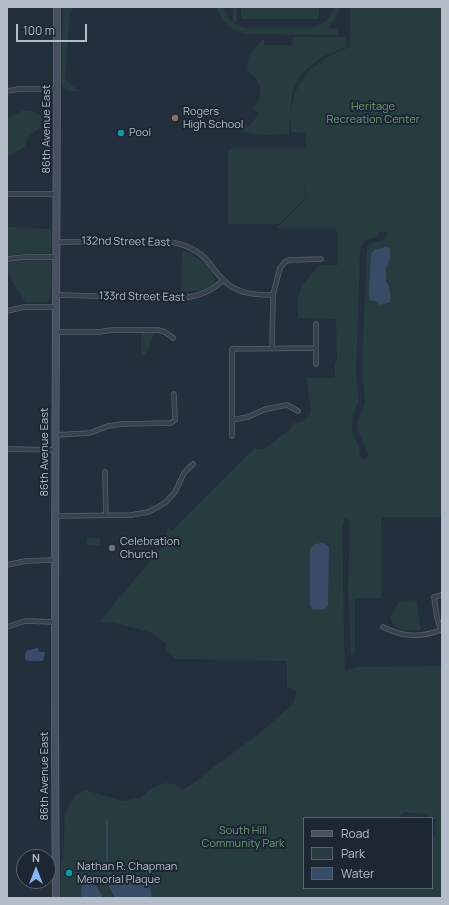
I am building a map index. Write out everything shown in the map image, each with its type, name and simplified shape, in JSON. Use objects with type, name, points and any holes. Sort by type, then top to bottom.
[{"type":"street","name":"86th Avenue East","points":[[56,898],[55,435],[57,7]]},
{"type":"street","points":[[7,92],[19,89],[57,89]]},
{"type":"street","points":[[7,194],[57,194]]},
{"type":"street","name":"132nd Street East","points":[[57,242],[164,241],[180,244],[198,252],[229,285],[242,291],[255,294],[273,294]]},
{"type":"street","points":[[7,259],[26,257],[56,257]]},
{"type":"street","points":[[272,349],[273,294],[280,268],[289,260],[321,259]]},
{"type":"street","name":"133rd Street East","points":[[56,295],[181,298],[206,293],[223,280]]},
{"type":"street","points":[[7,311],[24,308],[56,307]]},
{"type":"street","points":[[316,324],[316,364]]},
{"type":"street","points":[[56,332],[158,330],[165,332],[173,338]]},
{"type":"street","points":[[232,436],[232,349],[316,348]]},
{"type":"street","points":[[55,435],[90,433],[108,426],[116,425],[171,423],[175,420],[174,394]]},
{"type":"street","points":[[232,420],[248,417],[266,409],[287,405],[298,411]]},
{"type":"street","points":[[7,449],[55,450]]},
{"type":"street","points":[[55,516],[138,515],[148,512],[166,502],[175,492],[184,473],[193,464]]},
{"type":"street","points":[[105,472],[106,515]]},
{"type":"street","points":[[7,565],[25,561],[55,560]]},
{"type":"street","points":[[383,627],[399,634],[414,636],[441,630],[437,618],[434,597],[442,595]]},
{"type":"street","points":[[7,627],[25,621],[55,622]]},
{"type":"green space","points":[[63,7],[75,7],[70,12],[65,79],[78,91],[68,90],[64,88],[61,83]]},
{"type":"green space","points":[[217,7],[224,7],[231,20],[237,25],[245,28],[307,28],[324,22],[330,16],[334,7],[340,7],[336,18],[327,28],[338,29],[338,35],[244,34],[234,30],[224,21]]},
{"type":"green space","points":[[233,7],[237,7],[237,23],[233,21]]},
{"type":"green space","points":[[241,7],[319,7],[319,19],[241,19]]},
{"type":"green space","points":[[350,7],[442,7],[442,517],[381,517],[382,598],[355,598],[355,652],[351,655],[348,588],[350,522],[345,518],[343,523],[342,538],[345,671],[356,667],[442,666],[442,898],[61,898],[61,860],[63,859],[65,813],[75,795],[85,790],[123,801],[140,798],[153,787],[166,783],[174,784],[183,790],[256,736],[293,704],[297,690],[287,687],[287,661],[176,659],[166,650],[166,643],[152,633],[116,623],[99,622],[163,546],[168,527],[172,531],[254,449],[264,449],[291,429],[293,423],[301,422],[307,417],[311,412],[306,378],[335,378],[335,364],[337,360],[336,319],[298,318],[298,299],[301,287],[319,265],[338,265],[338,232],[336,232],[336,228],[277,228],[306,199],[306,165],[305,198],[279,224],[228,224],[228,151],[232,148],[306,148],[306,133],[291,132],[290,120],[296,91],[307,74],[314,67],[331,55],[350,47]],"holes":[[[378,232],[387,232],[385,239],[371,243],[367,246],[362,367],[365,403],[358,420],[357,429],[369,457],[362,459],[359,453],[359,446],[352,429],[353,414],[359,401],[356,375],[360,252],[364,241],[378,236]],[[390,250],[390,259],[386,268],[386,281],[389,286],[388,303],[380,305],[376,301]],[[324,543],[329,547],[328,606],[313,610],[310,606],[310,549]]]},
{"type":"green space","points":[[293,37],[346,37],[346,47],[322,57],[301,74],[292,92],[289,134],[261,135],[253,134],[241,129],[237,125],[242,122],[248,127],[259,114],[253,109],[259,99],[260,88],[257,79],[248,72],[249,56],[264,38],[264,45],[292,45]]},
{"type":"green space","points":[[22,111],[33,111],[43,117],[40,128],[29,136],[25,146],[7,156],[7,119]]},
{"type":"green space","points":[[7,227],[51,229],[51,253],[7,256]]},
{"type":"green space","points":[[182,250],[201,260],[210,268],[214,277],[214,282],[212,285],[201,290],[181,292]]},
{"type":"green space","points":[[51,261],[51,290],[49,300],[46,302],[26,302],[13,283],[7,270],[7,263]]},
{"type":"green space","points":[[155,331],[146,355],[141,355],[141,332]]},
{"type":"green space","points":[[87,538],[100,538],[100,545],[87,545]]},
{"type":"green space","points":[[416,600],[421,630],[404,630],[395,627],[390,618],[399,602]]},
{"type":"water","points":[[387,247],[390,249],[390,259],[386,268],[386,281],[389,286],[391,301],[380,305],[376,301],[370,300],[371,253],[376,249]]},
{"type":"water","points":[[324,543],[329,547],[328,606],[325,609],[313,610],[310,606],[310,549],[315,544]]},
{"type":"water","points":[[38,648],[39,652],[45,653],[43,661],[26,660],[25,654],[27,651]]},
{"type":"water","points":[[109,877],[126,880],[141,878],[149,886],[151,898],[115,898],[106,881]]},
{"type":"water","points":[[89,881],[95,883],[103,898],[81,898],[82,884]]},
{"type":"waterway","points":[[107,820],[107,866],[112,878]]},
{"type":"place","name":"Rogers High School","points":[[175,118]]},
{"type":"place","name":"Pool","points":[[121,133]]},
{"type":"place","name":"Celebration Church","points":[[112,548]]},
{"type":"place","name":"Nathan R. Chapman Memorial Plaque","points":[[69,873]]},
{"type":"park label","name":"Heritage Recreation Center","points":[[373,113]]},
{"type":"park label","name":"South Hill Community Park","points":[[243,837]]}]
